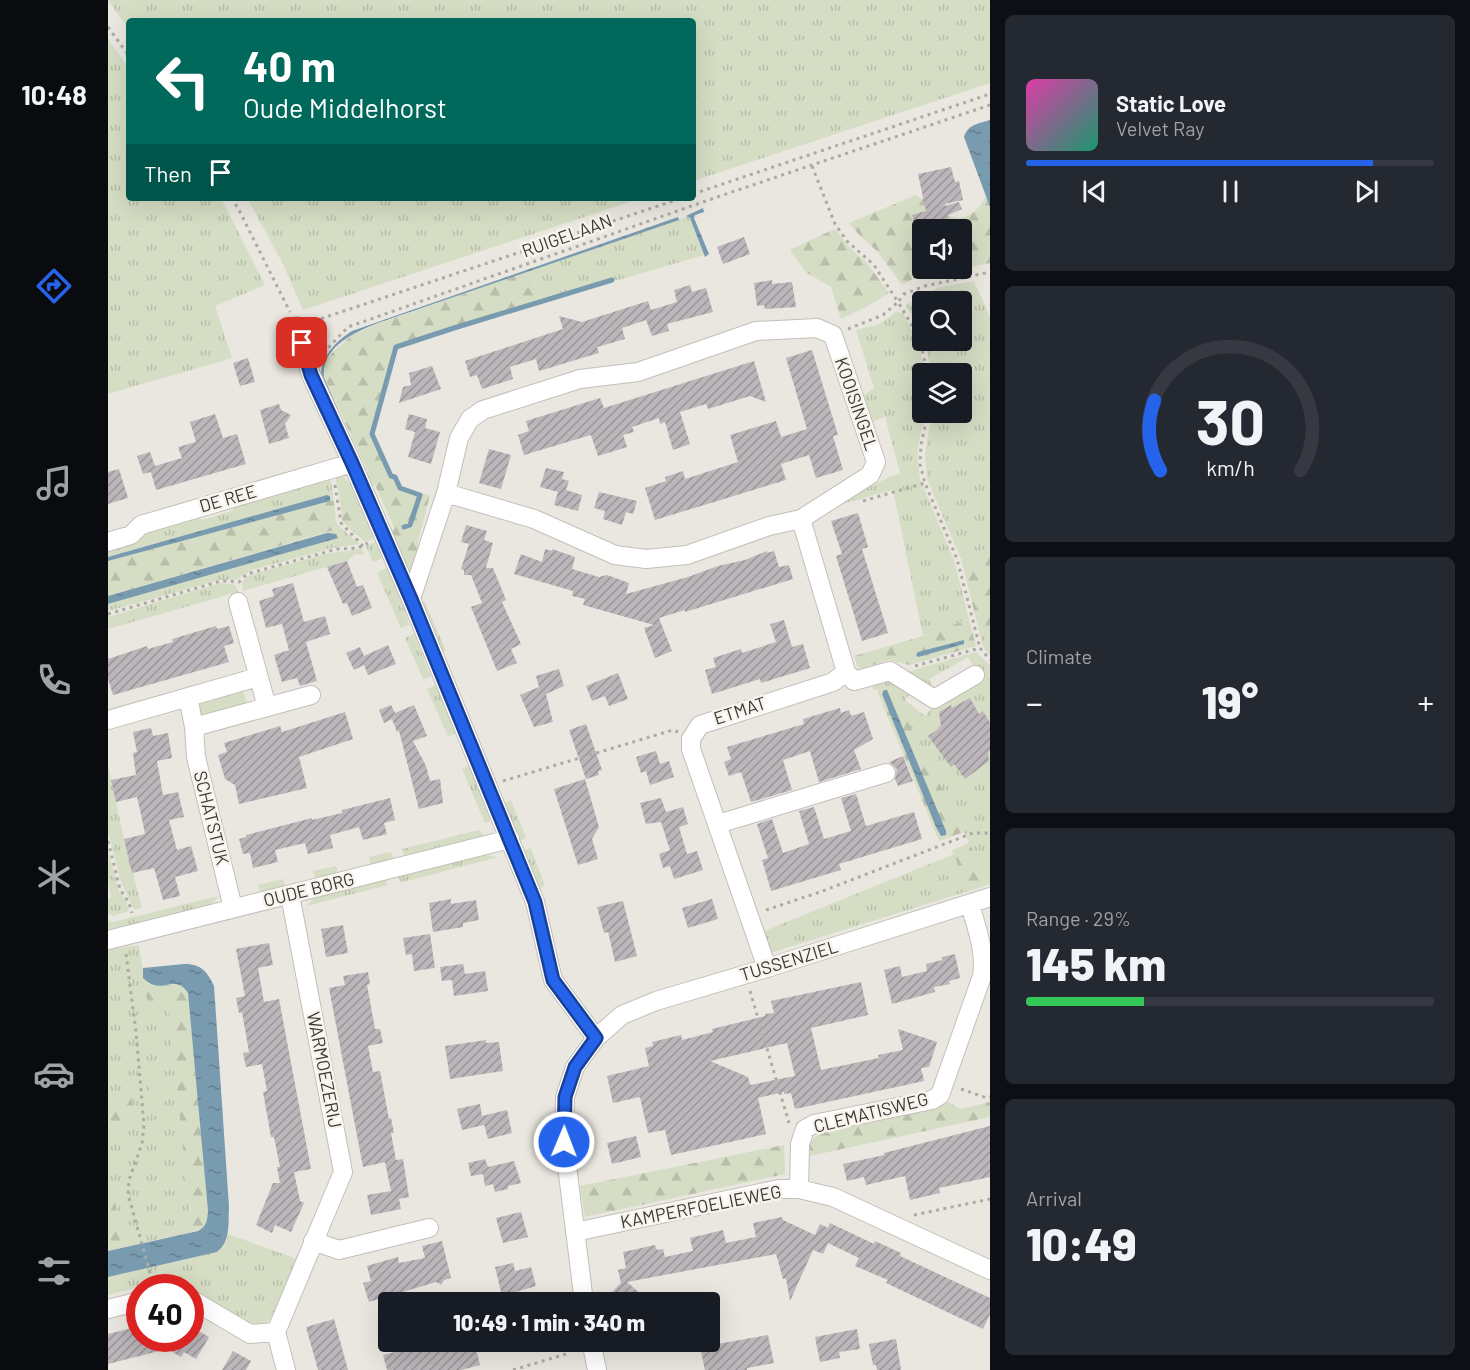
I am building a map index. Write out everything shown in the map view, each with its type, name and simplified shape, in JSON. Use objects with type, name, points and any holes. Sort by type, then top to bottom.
[{"type":"street","points":[[297,327],[311,375],[411,599],[535,902],[553,980],[596,1038]]},
{"type":"street","name":"KOOISINGEL","points":[[411,599],[446,493],[459,438],[470,419],[483,410],[580,379],[638,372],[756,331],[817,328],[833,334],[876,462],[870,475],[801,519],[769,526],[687,555],[646,559],[615,555],[534,519],[446,493]]},
{"type":"street","name":"DE REE","points":[[108,542],[131,535],[141,525],[352,463]]},
{"type":"street","points":[[801,519],[846,672],[855,681],[890,671],[934,699],[975,675]]},
{"type":"street","points":[[238,602],[267,707]]},
{"type":"street","name":"ETMAT","points":[[691,739],[700,724],[833,682],[846,672]]},
{"type":"street","points":[[108,720],[258,677]]},
{"type":"street","points":[[194,727],[311,695]]},
{"type":"street","name":"SCHATSTUK","points":[[188,697],[194,727],[196,757],[234,908]]},
{"type":"street","points":[[691,739],[692,749],[767,968]]},
{"type":"street","points":[[718,824],[886,773]]},
{"type":"street","name":"OUDE BORG","points":[[116,939],[510,839]]},
{"type":"street","name":"WARMOEZERIJ","points":[[276,1332],[343,1172],[290,895]]},
{"type":"street","name":"TUSSENZIEL","points":[[583,1292],[564,1142],[565,1097],[575,1067],[596,1038],[622,1015],[656,1001],[746,975],[990,897]]},
{"type":"street","name":"CLEMATISWEG","points":[[799,1189],[800,1144],[805,1129],[814,1124],[932,1100],[940,1095],[982,976],[984,963],[970,904]]},
{"type":"street","name":"KAMPERFOELIEWEG","points":[[575,1232],[779,1190],[799,1189],[832,1197],[990,1270]]},
{"type":"street","points":[[313,1240],[339,1250],[429,1228]]},
{"type":"street","points":[[108,1309],[126,1304]]},
{"type":"street","points":[[204,1307],[250,1334],[276,1332],[285,1370]]},
{"type":"street","points":[[593,1352],[597,1370]]},
{"type":"path","points":[[108,27],[126,52]]},
{"type":"path","points":[[696,193],[990,94]]},
{"type":"path","name":"RUIGELAAN","points":[[311,375],[322,354],[348,327],[720,196],[990,105]]},
{"type":"path","points":[[812,166],[835,224],[847,242],[874,265],[919,337],[925,363]]},
{"type":"path","points":[[233,201],[297,327]]},
{"type":"path","name":"RUIGELAAN","points":[[297,327],[673,201]]},
{"type":"path","points":[[833,334],[883,315],[904,294],[926,286],[990,272]]},
{"type":"path","points":[[926,423],[920,464],[925,483],[957,560],[980,648],[990,660]]},
{"type":"path","points":[[331,469],[337,493],[340,523],[363,546]]},
{"type":"path","points":[[108,614],[220,581],[239,582],[247,574],[337,549],[363,546],[384,536]]},
{"type":"path","points":[[899,676],[909,668],[980,648]]},
{"type":"path","points":[[487,785],[673,730],[691,739]]},
{"type":"path","points":[[750,915],[820,892],[973,833],[990,832]]},
{"type":"path","points":[[108,841],[120,889],[132,913]]},
{"type":"path","points":[[116,939],[136,1032],[144,1125],[142,1144],[129,1180],[128,1194],[150,1274]]},
{"type":"path","points":[[746,975],[790,1125]]},
{"type":"path","points":[[945,1084],[990,1097]]},
{"type":"path","points":[[886,1222],[990,1198]]},
{"type":"path","points":[[513,1370],[566,1354]]},
{"type":"green space","points":[[108,0],[990,0],[990,83],[696,180],[696,18],[126,18],[126,26]]},
{"type":"green space","points":[[108,39],[126,64],[126,201],[223,201],[265,285],[215,306],[232,358],[108,394]]},
{"type":"green space","points":[[916,195],[929,199],[952,217],[959,218],[973,212],[986,196],[990,207],[990,263],[972,267],[972,219],[912,219],[913,279],[902,285],[878,252],[849,223]]},
{"type":"green space","points":[[249,201],[633,201],[303,310],[283,264]]},
{"type":"green space","points":[[686,217],[690,218],[704,255],[541,301],[532,270]]},
{"type":"green space","points":[[835,229],[850,248],[867,263],[889,293],[841,319],[831,287],[807,273],[791,252],[791,249]]},
{"type":"green space","points":[[532,270],[541,301],[395,347],[370,433],[390,477],[395,479],[399,489],[430,495],[417,545],[422,544],[412,575],[406,575],[400,549],[390,530],[395,529],[375,485],[371,488],[364,474],[368,472],[324,374],[325,362],[351,336],[377,324]]},
{"type":"green space","points":[[974,281],[990,317],[990,547],[961,559],[927,479],[925,454],[930,423],[972,423],[972,363],[930,363],[926,351],[972,351],[972,291],[932,291]]},
{"type":"green space","points":[[912,302],[912,317],[906,305]]},
{"type":"green space","points":[[896,312],[903,313],[912,330],[912,351],[920,351],[924,363],[912,363],[912,423],[923,423],[918,447],[920,479],[954,560],[969,619],[923,636],[893,490],[838,505],[900,473],[885,417],[869,423],[861,397],[874,388],[856,330],[880,324]]},
{"type":"green space","points":[[341,475],[351,484],[354,493],[340,499],[335,476]]},
{"type":"green space","points":[[330,477],[334,501],[330,501],[330,496],[327,495],[108,557],[108,549],[143,531],[195,516],[202,520],[232,511],[236,504]]},
{"type":"green space","points":[[354,493],[367,521],[347,526],[342,520],[340,499]]},
{"type":"green space","points":[[334,501],[336,522],[341,528],[108,596],[108,561]]},
{"type":"green space","points":[[367,521],[374,538],[365,542],[347,526]]},
{"type":"green space","points":[[341,528],[359,544],[332,548],[252,570],[235,580],[220,580],[108,611],[108,604]]},
{"type":"green space","points":[[376,542],[383,558],[373,562],[366,546]]},
{"type":"green space","points":[[990,547],[990,632],[980,635],[961,559]]},
{"type":"green space","points":[[361,549],[364,555],[355,554],[347,561],[243,591],[243,582],[250,575],[325,554]]},
{"type":"green space","points":[[388,567],[409,625],[401,628],[377,573]]},
{"type":"green space","points":[[220,583],[236,586],[238,592],[108,629],[108,617]]},
{"type":"green space","points":[[420,601],[425,602],[446,651],[439,654]]},
{"type":"green space","points":[[969,619],[976,646],[909,665],[889,660],[863,668],[858,667],[854,656],[923,636]]},
{"type":"green space","points":[[990,632],[990,655],[984,649],[980,635]]},
{"type":"green space","points":[[414,634],[431,677],[423,679],[405,638]]},
{"type":"green space","points":[[976,652],[990,665],[990,884],[889,684],[873,690],[872,684],[891,678],[912,691],[905,700],[925,716],[933,707],[980,678],[968,657],[929,679],[935,690],[907,672]]},
{"type":"green space","points":[[889,684],[964,832],[939,841],[876,688]]},
{"type":"green space","points":[[436,685],[456,734],[448,736],[427,689]]},
{"type":"green space","points":[[242,688],[248,706],[202,716],[197,710],[197,704],[201,699]]},
{"type":"green space","points":[[108,764],[142,908],[134,910],[121,882],[108,832]]},
{"type":"green space","points":[[469,765],[488,810],[490,821],[485,823],[462,769]]},
{"type":"green space","points":[[511,800],[526,838],[519,841],[503,803]]},
{"type":"green space","points":[[479,830],[484,835],[480,838],[405,858],[402,849]]},
{"type":"green space","points":[[969,842],[990,884],[972,890],[952,851]]},
{"type":"green space","points":[[531,848],[545,886],[537,889],[524,851]]},
{"type":"green space","points":[[108,850],[119,891],[129,911],[113,916],[108,914],[108,900],[111,897],[108,881]]},
{"type":"green space","points":[[391,852],[394,860],[371,866],[369,857]]},
{"type":"green space","points":[[954,854],[972,890],[770,953],[762,932]]},
{"type":"green space","points":[[484,855],[498,857],[400,883],[399,877]]},
{"type":"green space","points":[[336,866],[338,875],[316,881],[313,871]]},
{"type":"green space","points":[[283,879],[286,888],[261,895],[258,885]]},
{"type":"green space","points":[[386,880],[388,885],[306,906],[316,897]]},
{"type":"green space","points":[[218,896],[205,908],[108,931],[108,920],[113,922]]},
{"type":"green space","points":[[139,945],[144,979],[140,987],[168,1007],[192,1232],[121,1248],[114,1191],[108,1191],[108,1129],[134,1126],[131,1094],[108,1097],[108,949]]},
{"type":"green space","points":[[144,979],[149,984],[173,985],[179,982],[189,996],[191,1006],[208,1211],[204,1227],[192,1232],[168,1007],[153,1005],[139,987]]},
{"type":"green space","points":[[158,1065],[162,1103],[152,1104],[148,1066]]},
{"type":"green space","points":[[131,1094],[135,1126],[108,1129],[108,1097]]},
{"type":"green space","points":[[946,1101],[961,1109],[990,1102],[990,1117],[810,1156],[812,1141],[824,1131],[926,1111]]},
{"type":"green space","points":[[784,1145],[785,1174],[585,1217],[580,1186]]},
{"type":"green space","points":[[114,1190],[121,1248],[108,1251],[108,1191]]},
{"type":"green space","points":[[228,1234],[300,1260],[276,1312],[262,1324],[255,1324],[236,1317],[204,1298],[204,1274],[126,1274],[126,1290],[108,1295],[108,1277],[217,1252],[227,1240]]},
{"type":"water","points":[[990,120],[990,207],[964,137],[971,127]]},
{"type":"water","points":[[703,208],[704,212],[695,215],[694,218],[709,254],[705,257],[690,218],[686,216]]},
{"type":"water","points":[[678,217],[679,220],[378,323],[341,342],[328,357],[324,377],[365,472],[321,376],[330,350],[340,340],[352,331]]},
{"type":"water","points":[[330,496],[330,501],[108,561],[108,557]]},
{"type":"water","points":[[327,533],[336,534],[338,538],[108,604],[108,596]]},
{"type":"water","points":[[964,640],[964,644],[918,657],[916,655],[918,652]]},
{"type":"water","points":[[884,690],[887,690],[946,835],[941,836],[936,827],[882,694]]},
{"type":"water","points":[[195,965],[203,969],[214,986],[229,1207],[227,1237],[217,1252],[108,1277],[108,1251],[198,1231],[207,1220],[188,993],[178,984],[156,985],[143,978],[143,968]]},
{"type":"building","points":[[951,167],[955,182],[959,181],[963,200],[945,204],[945,206],[959,202],[962,209],[948,215],[949,219],[913,219],[912,215],[926,211],[918,174]]},
{"type":"building","points":[[744,237],[750,254],[723,264],[717,247]]},
{"type":"building","points":[[772,280],[772,284],[792,282],[796,307],[765,309],[764,305],[757,306],[754,283]]},
{"type":"building","points":[[690,285],[692,292],[706,288],[713,312],[667,324],[669,331],[652,336],[646,320],[622,328],[625,339],[597,347],[599,353],[539,371],[536,359],[510,367],[513,379],[482,389],[477,375],[470,377],[465,361],[563,329],[559,316],[582,322],[648,301],[651,310],[677,302],[674,290]]},
{"type":"building","points":[[812,350],[838,435],[833,436],[843,470],[816,478],[809,455],[781,464],[786,480],[655,520],[645,488],[666,481],[665,477],[683,471],[685,479],[738,462],[730,435],[776,421],[781,437],[807,429],[786,358]]},
{"type":"building","points":[[248,358],[255,382],[240,386],[233,363]]},
{"type":"building","points":[[754,361],[766,402],[750,396],[708,409],[706,404],[680,412],[690,444],[673,450],[665,422],[660,424],[659,418],[632,427],[634,432],[623,435],[627,447],[598,456],[591,435],[524,455],[518,435],[529,431],[526,421],[600,398],[604,408]]},
{"type":"building","points":[[432,366],[441,389],[399,403],[403,387],[411,385],[409,373]]},
{"type":"building","points":[[279,404],[281,410],[291,415],[285,424],[289,438],[269,444],[260,410]]},
{"type":"building","points":[[215,414],[223,438],[237,434],[246,464],[156,490],[151,472],[143,474],[137,456],[150,452],[155,466],[182,458],[178,447],[196,442],[190,422]]},
{"type":"building","points":[[409,414],[427,419],[425,428],[440,432],[431,464],[408,457],[415,432],[405,429]]},
{"type":"building","points":[[489,449],[511,455],[501,489],[479,483]]},
{"type":"building","points":[[546,468],[564,472],[562,479],[569,481],[566,490],[582,495],[578,511],[554,505],[558,492],[540,487]]},
{"type":"building","points":[[119,469],[128,498],[108,504],[108,472]]},
{"type":"building","points":[[599,492],[637,501],[633,514],[626,512],[622,525],[603,519],[605,511],[594,508]]},
{"type":"building","points":[[858,513],[868,547],[862,549],[888,633],[862,641],[836,556],[842,554],[831,521]]},
{"type":"building","points":[[466,525],[487,531],[484,540],[493,543],[486,568],[493,568],[506,600],[502,602],[521,644],[511,649],[517,663],[497,671],[471,607],[482,603],[471,575],[464,575],[464,570],[461,569],[469,544],[461,542]]},
{"type":"building","points":[[545,549],[552,551],[552,549],[575,557],[572,569],[599,577],[607,575],[629,583],[626,594],[745,560],[767,551],[767,553],[774,551],[779,567],[789,565],[793,579],[659,618],[672,651],[655,658],[644,628],[654,625],[583,605],[585,599],[572,596],[573,591],[514,574],[521,554],[542,562]]},
{"type":"building","points":[[347,561],[357,587],[363,585],[372,608],[352,616],[347,603],[343,604],[327,567]]},
{"type":"building","points":[[293,583],[304,622],[325,616],[330,634],[306,642],[317,681],[300,686],[297,678],[282,682],[274,655],[289,650],[282,624],[266,628],[259,601],[274,596],[272,589]]},
{"type":"building","points":[[784,620],[792,647],[803,644],[810,668],[761,683],[760,679],[712,694],[705,670],[716,667],[713,658],[741,649],[742,653],[776,642],[770,624]]},
{"type":"building","points":[[216,626],[217,629],[229,626],[234,643],[224,646],[229,662],[113,695],[108,679],[108,659],[147,646],[148,649],[173,642],[172,639]]},
{"type":"building","points":[[388,645],[396,664],[368,675],[364,665],[354,670],[346,653],[360,647],[364,656]]},
{"type":"building","points":[[559,669],[564,686],[546,694],[553,722],[534,727],[520,695],[539,687],[536,676]]},
{"type":"building","points":[[618,673],[628,699],[609,706],[605,696],[592,701],[586,686]]},
{"type":"building","points":[[970,698],[979,714],[983,711],[990,723],[990,751],[988,752],[989,761],[965,779],[954,764],[951,767],[928,736],[941,727],[939,712]]},
{"type":"building","points":[[391,705],[395,713],[414,705],[427,736],[413,741],[426,766],[430,781],[440,779],[443,803],[419,809],[399,731],[397,732],[392,719],[384,723],[379,710]]},
{"type":"building","points":[[840,708],[841,713],[849,710],[851,716],[864,712],[873,739],[854,750],[861,769],[819,782],[810,751],[783,760],[792,790],[751,802],[741,772],[729,776],[724,762],[731,759],[727,747],[804,724],[803,719]]},
{"type":"building","points":[[345,712],[353,739],[299,757],[307,788],[239,804],[235,785],[225,779],[218,755],[227,752],[224,743],[280,726],[282,732]]},
{"type":"building","points":[[586,724],[602,770],[598,771],[599,775],[586,779],[569,730]]},
{"type":"building","points":[[151,728],[153,736],[168,733],[172,758],[157,761],[163,795],[178,792],[184,817],[169,820],[177,850],[191,846],[198,871],[175,877],[180,896],[163,900],[154,868],[132,873],[124,839],[145,834],[141,814],[137,797],[116,802],[111,780],[136,775],[133,753],[137,752],[133,732]]},
{"type":"building","points":[[656,751],[660,764],[669,761],[674,777],[650,785],[646,771],[641,773],[636,757]]},
{"type":"building","points":[[903,756],[913,781],[898,786],[895,779],[897,769],[889,762]]},
{"type":"building","points":[[585,779],[599,827],[592,839],[598,859],[578,865],[554,789]]},
{"type":"building","points":[[856,794],[866,826],[914,812],[922,839],[839,864],[841,870],[771,891],[762,860],[768,858],[757,824],[772,819],[783,853],[809,844],[799,811],[814,807],[824,839],[851,831],[841,798]]},
{"type":"building","points":[[390,798],[395,820],[384,823],[387,834],[363,840],[359,827],[330,835],[333,848],[308,854],[305,843],[275,850],[278,862],[253,868],[250,853],[243,854],[239,839],[246,835],[312,818],[312,820],[342,813],[342,810]]},
{"type":"building","points":[[661,798],[666,812],[683,807],[688,824],[679,827],[687,854],[697,851],[703,870],[674,879],[670,866],[663,868],[659,854],[670,850],[661,822],[646,824],[640,803]]},
{"type":"building","points":[[451,899],[451,904],[476,900],[479,920],[463,923],[463,927],[433,932],[429,903]]},
{"type":"building","points":[[712,899],[718,919],[688,928],[682,908]]},
{"type":"building","points":[[623,901],[637,956],[615,962],[608,932],[604,933],[597,907]]},
{"type":"building","points":[[343,925],[348,953],[326,957],[321,929]]},
{"type":"building","points":[[430,934],[435,968],[414,971],[412,954],[406,955],[403,938]]},
{"type":"building","points":[[269,943],[273,965],[258,968],[264,1002],[279,999],[311,1169],[294,1172],[300,1201],[304,1203],[291,1232],[275,1225],[272,1233],[256,1225],[273,1183],[280,1183],[277,1167],[280,1167],[274,1137],[271,1137],[263,1092],[267,1091],[262,1064],[246,1067],[243,1053],[249,1052],[242,1012],[239,1013],[236,998],[245,996],[236,949]]},
{"type":"building","points":[[955,954],[960,978],[949,981],[950,984],[934,987],[935,992],[892,1004],[884,970],[900,966],[902,977],[927,971],[926,964]]},
{"type":"building","points":[[463,964],[465,974],[485,971],[488,991],[454,996],[452,980],[442,981],[440,967]]},
{"type":"building","points":[[368,972],[370,984],[367,985],[375,1029],[380,1029],[383,1043],[368,1046],[373,1072],[380,1071],[394,1133],[391,1133],[396,1160],[403,1159],[409,1197],[399,1199],[401,1209],[371,1215],[367,1195],[391,1191],[385,1162],[363,1167],[329,988],[345,985],[343,976]]},
{"type":"building","points":[[861,982],[868,1015],[811,1028],[821,1070],[879,1058],[878,1055],[903,1050],[898,1029],[937,1042],[929,1067],[921,1068],[924,1081],[795,1109],[791,1093],[784,1094],[784,1092],[758,1098],[766,1134],[671,1155],[665,1130],[648,1133],[640,1097],[613,1103],[607,1076],[649,1066],[645,1048],[653,1046],[652,1042],[681,1035],[682,1040],[713,1032],[712,1029],[774,1013],[771,1001]],"holes":[[[787,1043],[795,1076],[750,1085],[748,1077],[710,1061]]]},
{"type":"building","points":[[486,1040],[486,1043],[499,1042],[503,1071],[450,1079],[445,1046]]},
{"type":"building","points":[[480,1104],[482,1116],[507,1110],[512,1133],[488,1139],[482,1117],[484,1125],[462,1130],[457,1109]]},
{"type":"building","points":[[990,1126],[990,1177],[939,1188],[940,1193],[910,1200],[905,1176],[866,1185],[864,1177],[847,1181],[843,1164]]},
{"type":"building","points":[[636,1136],[641,1157],[612,1164],[607,1143]]},
{"type":"building","points":[[485,1159],[488,1167],[514,1161],[521,1183],[495,1192],[493,1184],[485,1186],[483,1174],[471,1176],[468,1163]]},
{"type":"building","points":[[521,1212],[528,1237],[503,1243],[496,1218]]},
{"type":"building","points":[[782,1217],[783,1220],[815,1235],[820,1224],[828,1228],[830,1223],[874,1244],[875,1241],[901,1253],[900,1256],[990,1298],[990,1314],[983,1329],[886,1283],[888,1280],[855,1266],[859,1258],[828,1243],[823,1254],[813,1250],[790,1301],[786,1279],[783,1279],[776,1254],[627,1282],[638,1292],[612,1292],[621,1283],[618,1270],[626,1268],[623,1252],[655,1245],[657,1250],[663,1249],[665,1257],[693,1251],[690,1238],[723,1230],[726,1243],[756,1237],[753,1223]]},
{"type":"building","points":[[442,1241],[451,1278],[444,1280],[441,1285],[436,1282],[402,1292],[378,1292],[378,1299],[369,1302],[363,1283],[371,1281],[367,1266],[398,1257],[399,1263],[425,1258],[422,1246]]},
{"type":"building","points":[[513,1263],[515,1271],[531,1267],[536,1286],[516,1292],[501,1292],[495,1267]]},
{"type":"building","points":[[334,1319],[348,1370],[318,1370],[306,1327]]},
{"type":"building","points":[[857,1329],[860,1349],[839,1352],[840,1358],[820,1362],[815,1337]]},
{"type":"building","points":[[126,1330],[126,1352],[155,1352],[108,1364],[108,1334]]},
{"type":"building","points":[[204,1334],[209,1337],[204,1345]]},
{"type":"building","points":[[768,1335],[774,1363],[747,1368],[747,1370],[705,1370],[701,1352],[720,1352],[720,1343]]},
{"type":"building","points":[[896,1339],[901,1370],[877,1370],[876,1365],[873,1365],[869,1344]]},
{"type":"building","points":[[233,1351],[251,1361],[246,1370],[222,1370]]},
{"type":"building","points":[[172,1352],[184,1352],[181,1357]]},
{"type":"building","points":[[184,1352],[200,1352],[196,1359]]},
{"type":"building","points":[[395,1352],[477,1352],[480,1365],[461,1370],[387,1370],[383,1355]]},
{"type":"waterway","points":[[404,527],[410,525],[420,495],[400,488],[395,477],[391,476],[372,434],[396,347],[612,280]]},
{"type":"route","points":[[302,343],[311,375],[411,599],[535,902],[553,980],[596,1038],[575,1067],[565,1097],[564,1142]]}]
